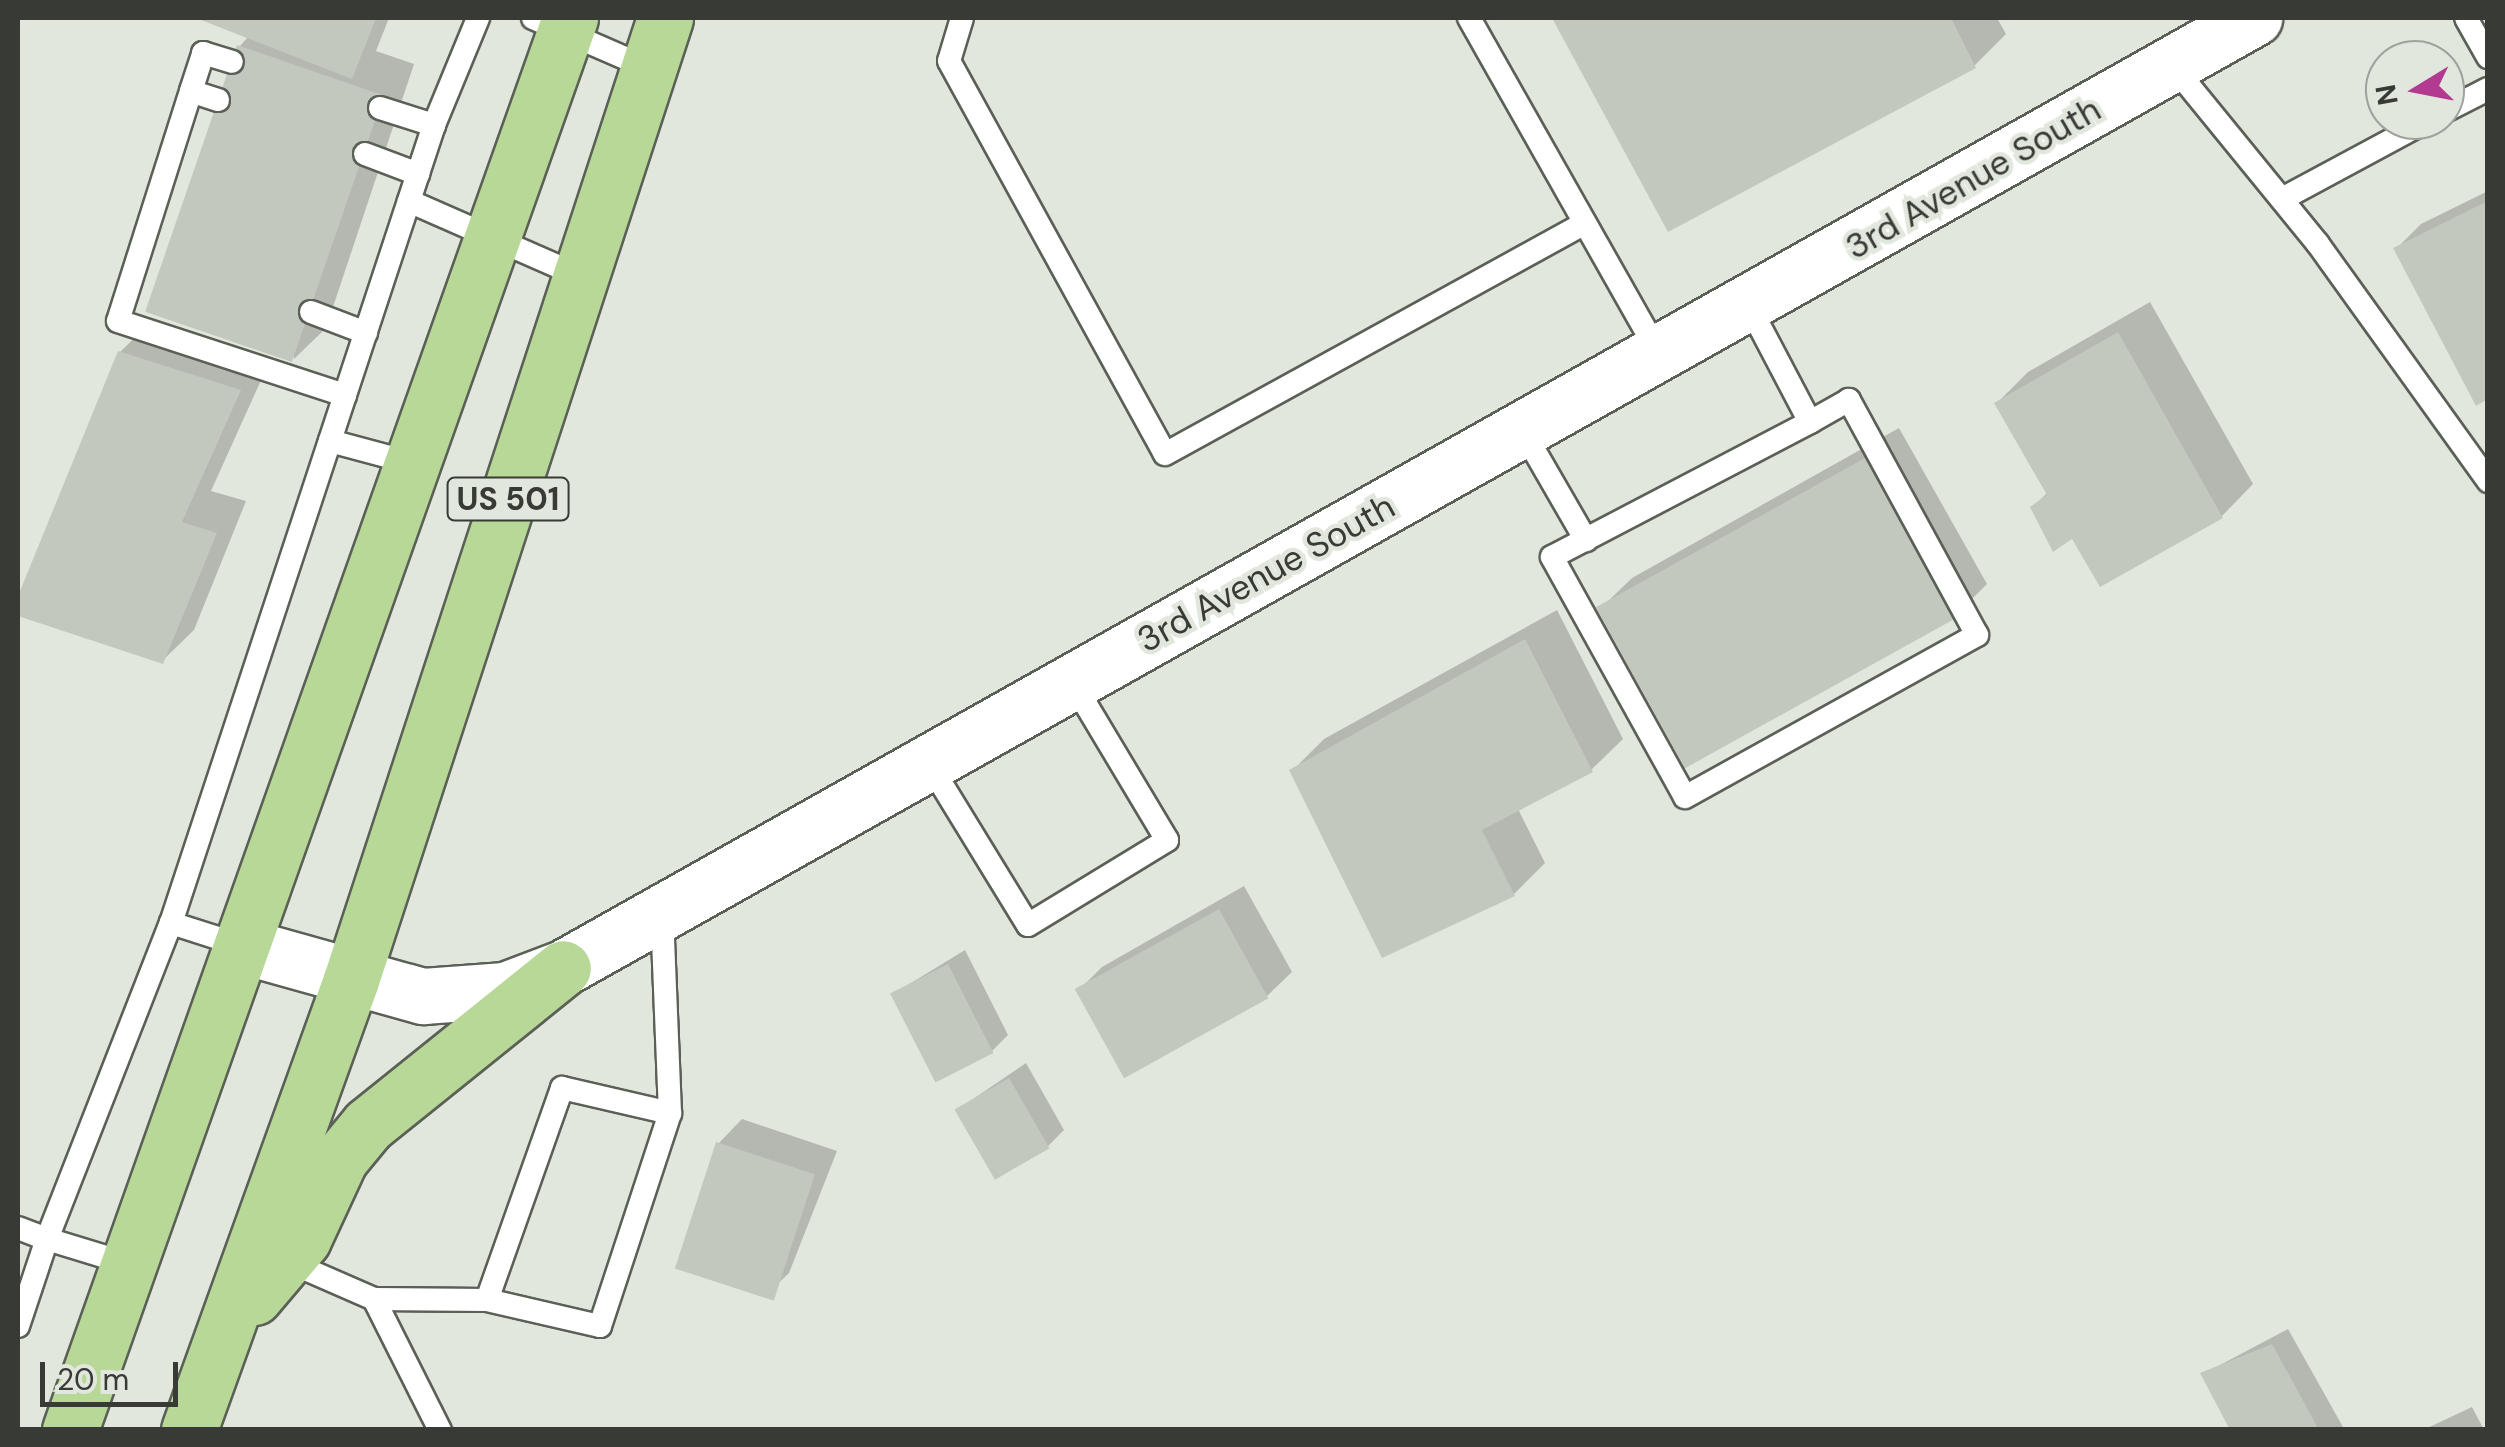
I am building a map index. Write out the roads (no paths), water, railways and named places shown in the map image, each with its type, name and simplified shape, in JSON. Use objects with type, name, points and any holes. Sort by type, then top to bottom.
[{"type":"main road","name":"US 501","points":[[189,1430],[239,1306],[351,980],[665,18]]},
{"type":"main road","name":"3rd Avenue South","points":[[248,947],[351,980],[424,996],[505,990],[563,968],[1523,432],[1658,352],[1749,306],[2254,18]]},
{"type":"main road","name":"US 501","points":[[70,1430],[134,1266],[248,947],[415,464],[490,241],[556,22]]},
{"type":"main road","points":[[239,1306],[287,1261],[340,1159],[368,1125],[563,968]]},
{"type":"lane","points":[[18,1326],[47,1239],[172,923],[434,125],[478,18]]},
{"type":"lane","points":[[962,18],[950,61],[1164,454],[1584,222]]},
{"type":"lane","points":[[1469,18],[1658,352]]},
{"type":"lane","points":[[2466,18],[2488,57]]},
{"type":"lane","points":[[556,22],[648,68]]},
{"type":"lane","points":[[232,62],[203,52],[118,321],[345,395]]},
{"type":"lane","points":[[2172,65],[2282,199],[2488,481]]},
{"type":"lane","points":[[2465,101],[2488,89]]},
{"type":"lane","points":[[191,91],[218,100]]},
{"type":"lane","points":[[380,108],[434,125]]},
{"type":"lane","points":[[2282,199],[2392,140]]},
{"type":"lane","points":[[365,154],[418,174]]},
{"type":"lane","points":[[409,202],[490,241],[580,276]]},
{"type":"lane","points":[[142,246],[166,255]]},
{"type":"lane","points":[[1749,306],[1810,422]]},
{"type":"lane","points":[[311,312],[366,333]]},
{"type":"lane","points":[[1849,400],[1978,634],[1685,797],[1552,557],[1810,422],[1849,400]]},
{"type":"lane","points":[[1523,432],[1586,540]]},
{"type":"lane","points":[[330,441],[415,464]]},
{"type":"lane","points":[[928,762],[1028,925],[1167,840],[1072,681]]},
{"type":"lane","points":[[287,1261],[374,1299],[487,1300],[600,1326],[670,1113],[662,910]]},
{"type":"lane","points":[[172,923],[248,947]]},
{"type":"lane","points":[[487,1300],[562,1088],[670,1113]]},
{"type":"lane","points":[[18,1228],[134,1266]]},
{"type":"lane","points":[[374,1299],[440,1430]]}]
